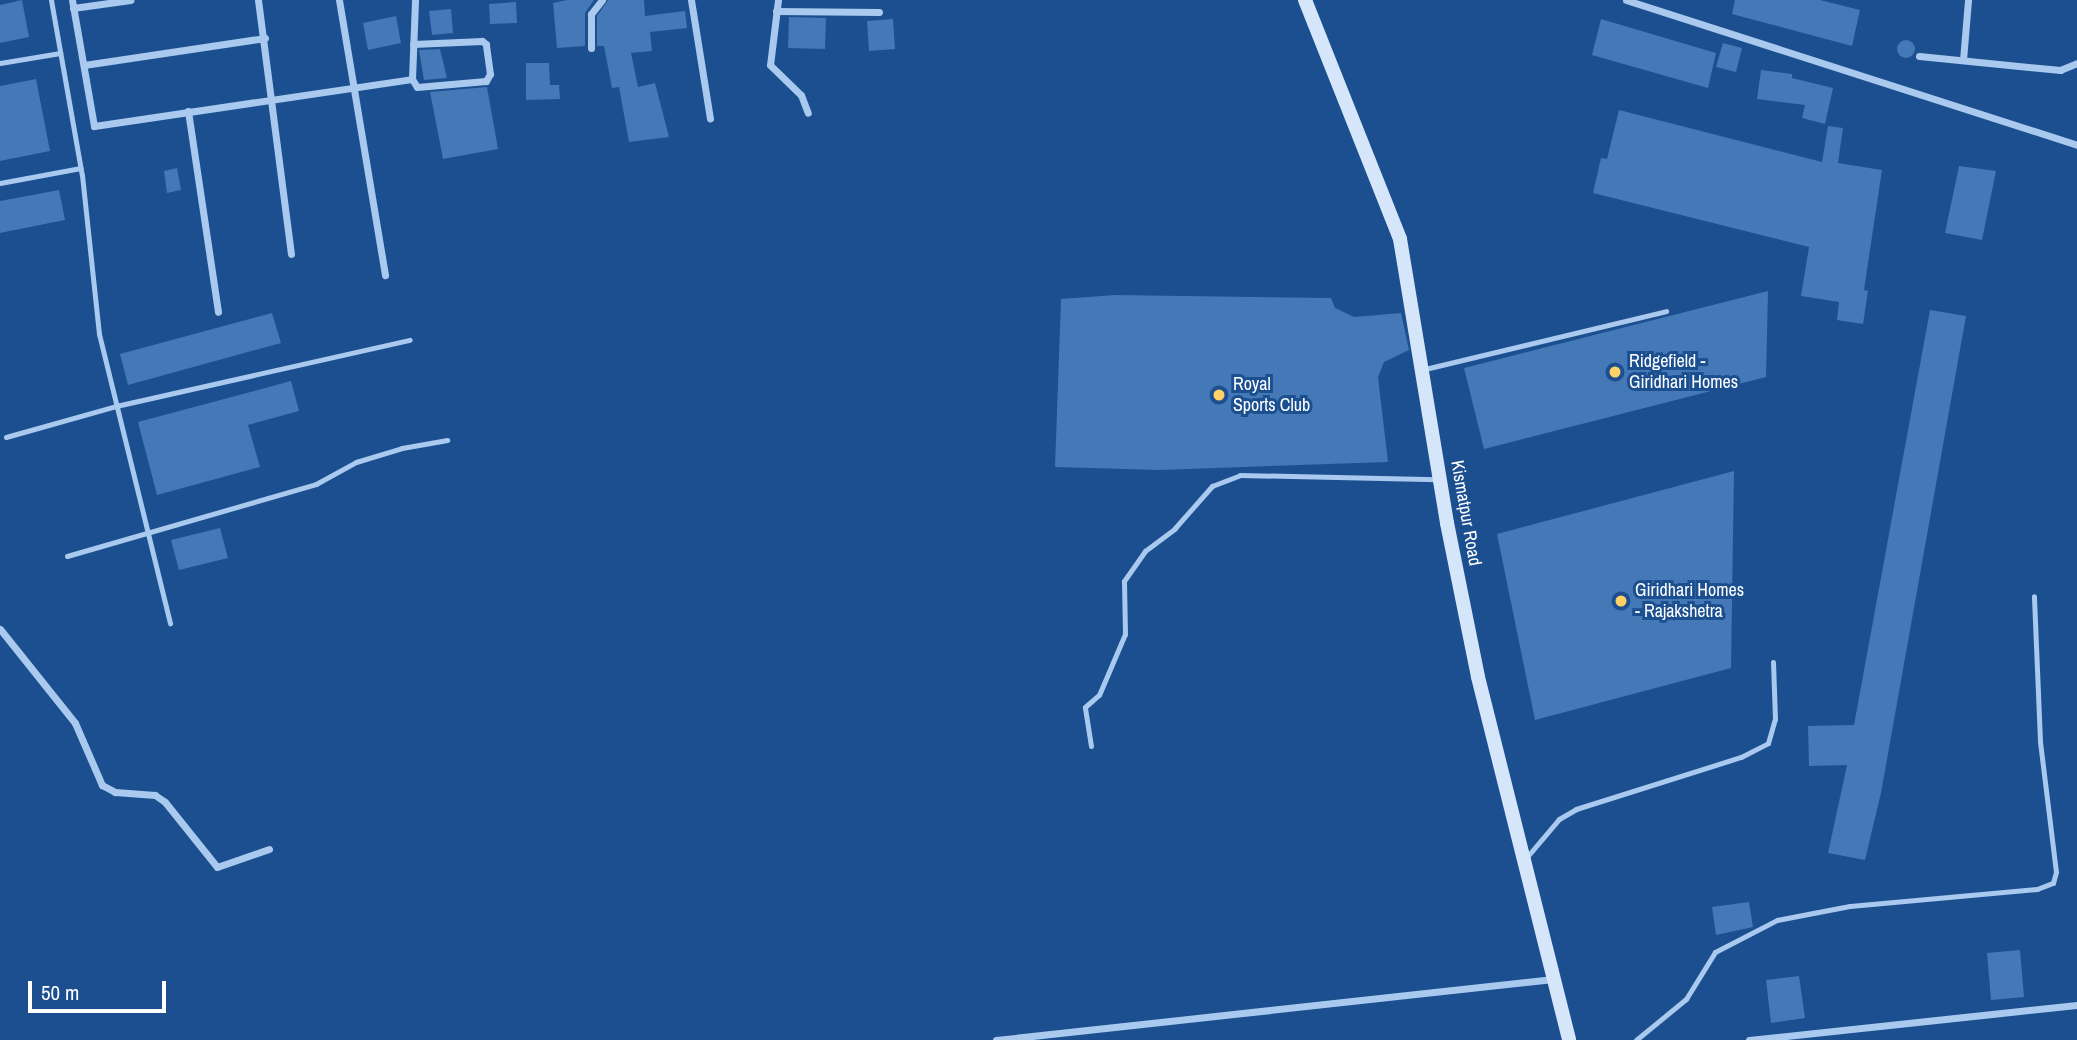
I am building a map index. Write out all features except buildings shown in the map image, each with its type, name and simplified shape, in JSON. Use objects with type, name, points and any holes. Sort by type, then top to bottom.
[{"type":"street","points":[[130,0],[73,4],[94,126],[274,97],[353,91],[412,79]]},
{"type":"street","points":[[258,0],[274,97],[291,254]]},
{"type":"street","points":[[339,0],[385,275]]},
{"type":"street","points":[[413,44],[482,41],[486,44],[490,74],[486,81],[417,87],[412,79],[413,44],[415,0]]},
{"type":"street","points":[[591,48],[591,14],[602,0]]},
{"type":"street","points":[[691,0],[710,118]]},
{"type":"street","points":[[778,0],[770,65],[801,95],[808,113]]},
{"type":"street","name":"Kismatpur Road","points":[[1305,0],[1400,239],[1424,369],[1440,479],[1478,677],[1522,863],[1555,979],[1569,1040]]},
{"type":"street","points":[[1626,0],[2077,145]]},
{"type":"street","points":[[1963,60],[1968,0]]},
{"type":"street","points":[[776,10],[879,12]]},
{"type":"street","points":[[84,65],[265,38]]},
{"type":"street","points":[[1919,56],[2060,70],[2077,63]]},
{"type":"street","points":[[188,111],[218,312]]},
{"type":"street","points":[[0,629],[75,723],[102,785],[115,792],[155,795],[165,802],[217,867],[269,849]]},
{"type":"street","points":[[996,1040],[1555,979]]},
{"type":"street","points":[[1749,1040],[2077,1005]]},
{"type":"lane","points":[[51,0],[81,168],[99,334],[170,623]]},
{"type":"lane","points":[[0,63],[61,53]]},
{"type":"lane","points":[[0,183],[81,168]]},
{"type":"lane","points":[[1424,369],[1665,311]]},
{"type":"lane","points":[[6,437],[116,406],[410,340]]},
{"type":"lane","points":[[67,556],[148,535],[316,484],[356,462],[447,440]]},
{"type":"lane","points":[[1090,746],[1085,707],[1100,695],[1125,634],[1124,581],[1145,551],[1175,528],[1212,486],[1240,475],[1440,479]]},
{"type":"lane","points":[[1636,1040],[1686,999],[1715,953],[1776,920],[1850,906],[2036,889],[2053,883],[2056,872],[2040,741],[2034,596]]},
{"type":"lane","points":[[1522,863],[1559,819],[1576,809],[1741,757],[1768,743],[1775,719],[1773,662]]},
{"type":"place","name":"Ridgefield - Giridhari Homes","points":[[1615,372]]},
{"type":"place","name":"Royal Sports Club","points":[[1219,395]]},
{"type":"place","name":"Giridhari Homes - Rajakshetra","points":[[1621,601]]}]
